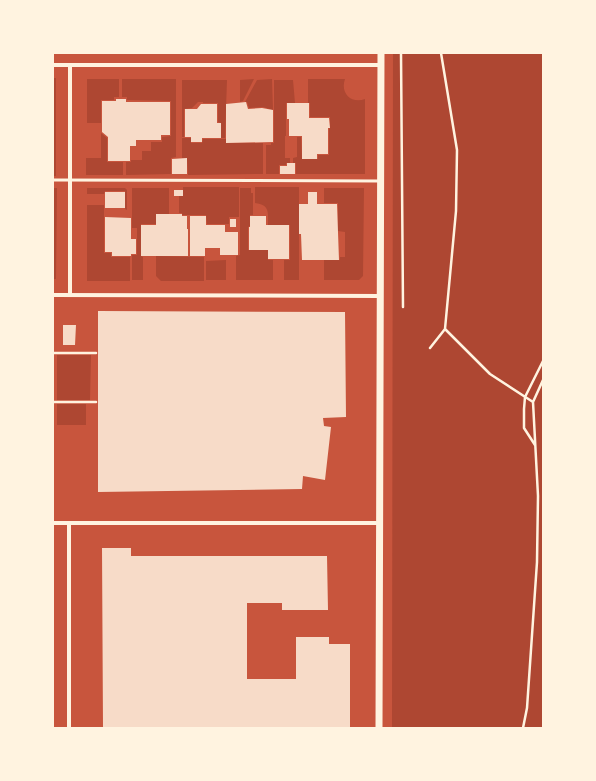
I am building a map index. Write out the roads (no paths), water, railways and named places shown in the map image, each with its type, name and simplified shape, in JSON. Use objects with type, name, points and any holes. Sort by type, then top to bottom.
[{"type":"street","points":[[379,728],[381,53]]},
{"type":"street","points":[[53,65],[381,65]]},
{"type":"street","points":[[70,65],[70,295]]},
{"type":"street","points":[[53,295],[380,296]]},
{"type":"street","points":[[53,523],[380,523]]},
{"type":"street","points":[[69,523],[69,728]]},
{"type":"lane","points":[[53,180],[380,181]]}]
